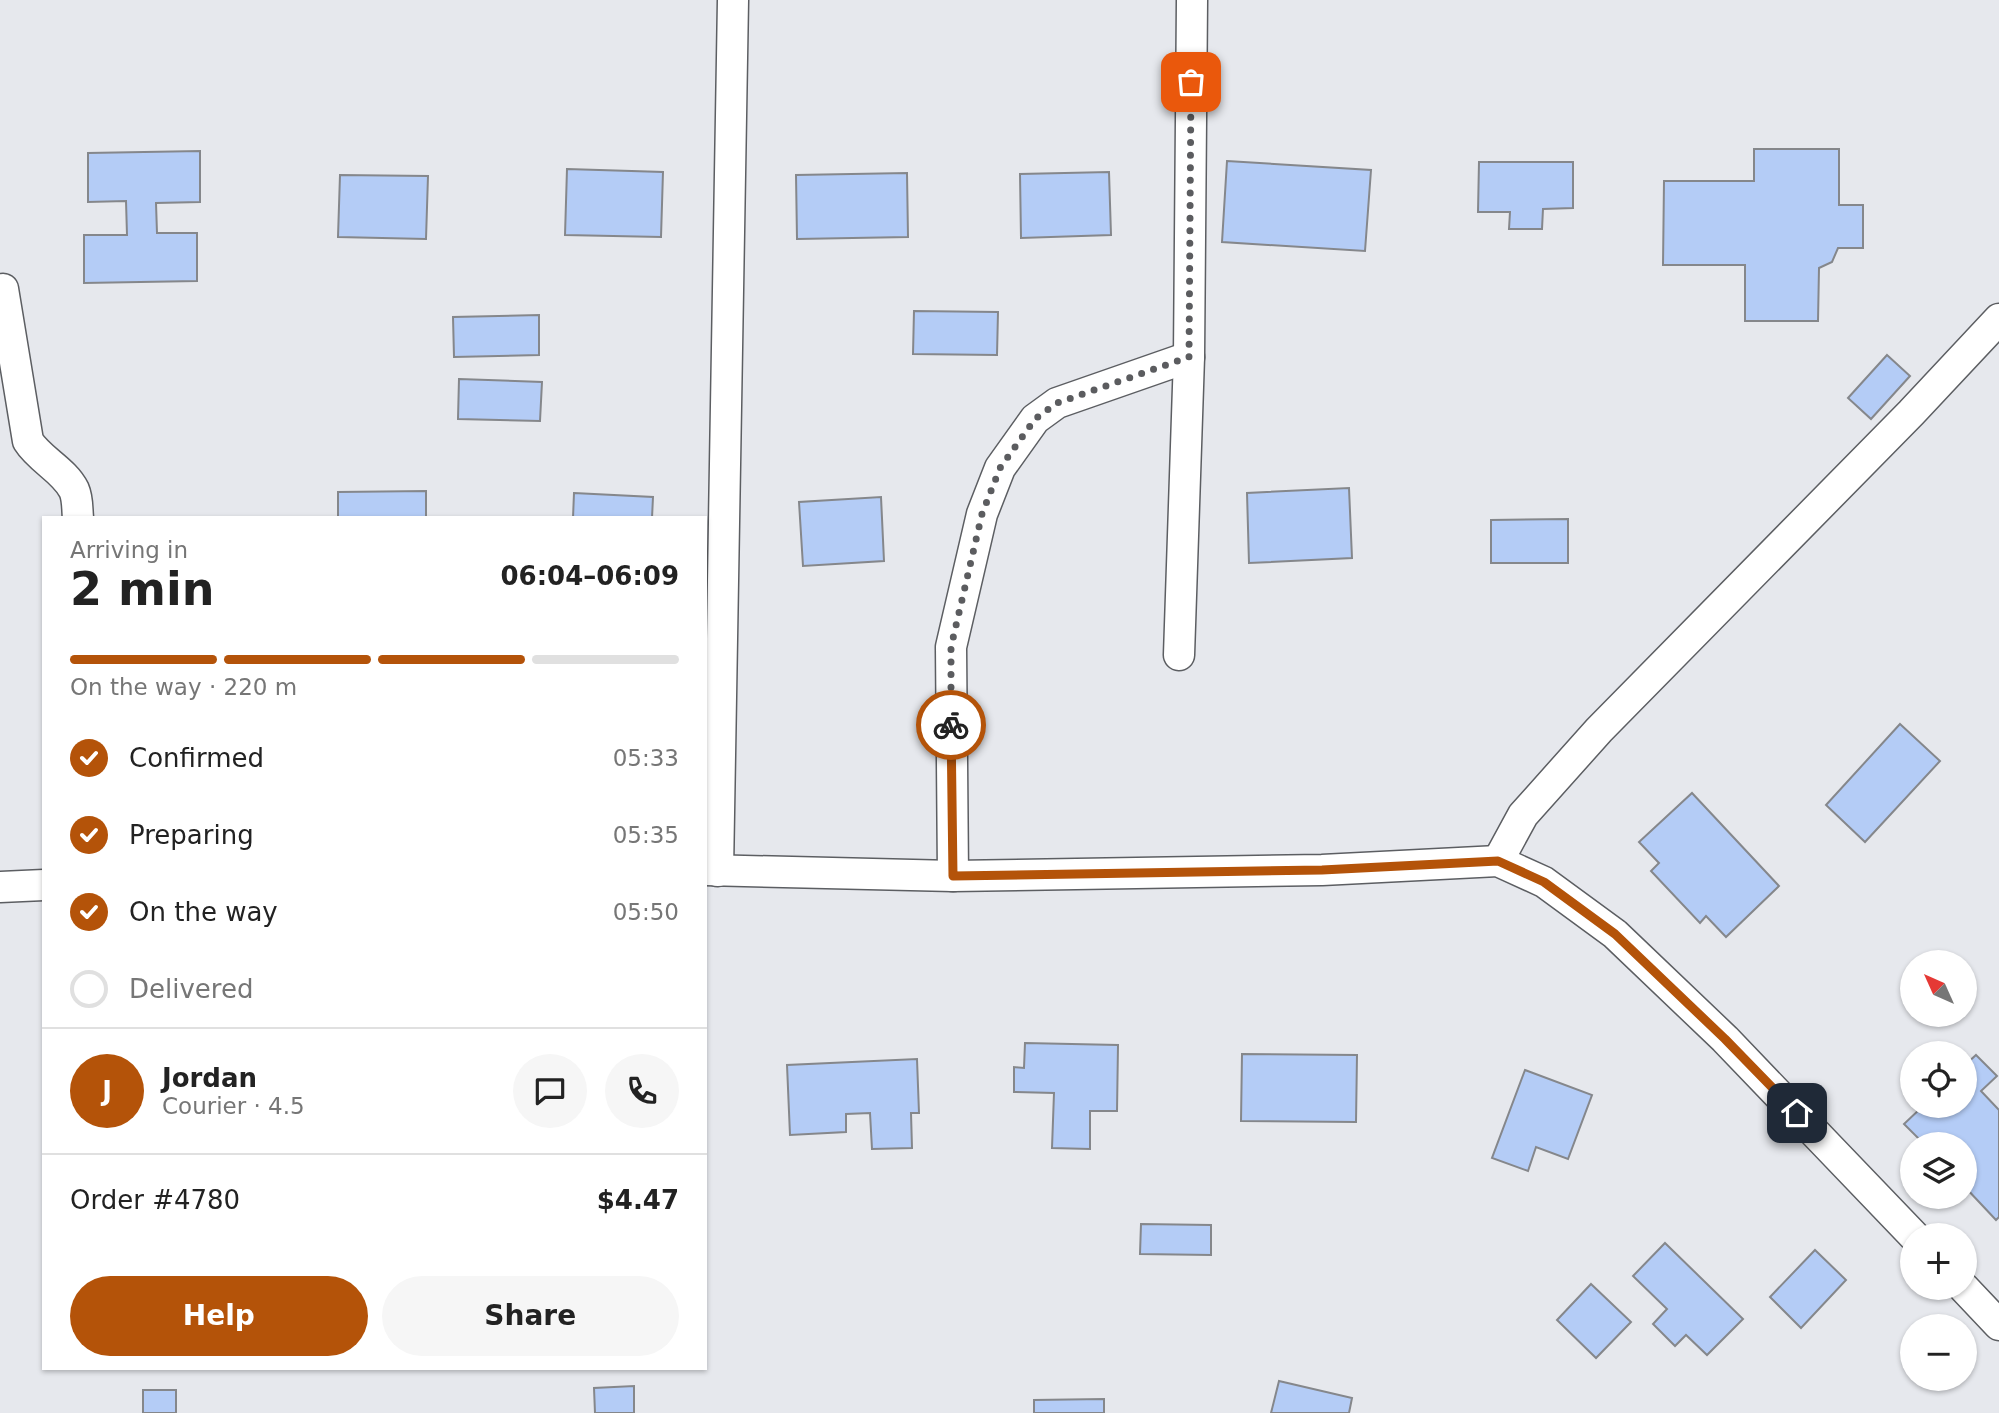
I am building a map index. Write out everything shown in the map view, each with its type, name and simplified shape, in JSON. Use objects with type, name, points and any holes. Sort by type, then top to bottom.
[{"type":"street","points":[[733,0],[712,871],[953,876],[1322,870],[1498,861],[1544,882],[1615,934],[1725,1039],[1902,1223]]},
{"type":"street","points":[[1179,655],[1189,357],[1192,0]]},
{"type":"street","points":[[3,289],[28,441],[74,490],[78,516]]},
{"type":"street","points":[[1498,861],[1524,815],[1575,757],[1912,413],[1999,318]]},
{"type":"street","points":[[953,876],[951,647],[982,514],[1000,468],[1035,419],[1057,403],[1189,357]]},
{"type":"street","points":[[0,887],[42,886]]},
{"type":"street","points":[[1975,1300],[1999,1325]]},
{"type":"building","points":[[1754,149],[1839,149],[1839,205],[1863,205],[1863,248],[1838,248],[1832,262],[1819,268],[1818,321],[1745,321],[1745,265],[1663,265],[1664,181],[1754,181]]},
{"type":"building","points":[[200,151],[200,202],[156,203],[157,233],[197,233],[197,281],[84,283],[84,235],[127,235],[126,201],[88,202],[88,153]]},
{"type":"building","points":[[1227,161],[1371,170],[1365,251],[1222,242]]},
{"type":"building","points":[[1479,162],[1573,162],[1573,208],[1543,209],[1542,229],[1509,229],[1510,212],[1478,212]]},
{"type":"building","points":[[567,169],[663,172],[661,237],[565,235]]},
{"type":"building","points":[[1109,172],[1111,235],[1021,238],[1020,174]]},
{"type":"building","points":[[907,173],[908,237],[797,239],[796,175]]},
{"type":"building","points":[[340,175],[428,176],[426,239],[338,237]]},
{"type":"building","points":[[914,311],[998,312],[997,355],[913,354]]},
{"type":"building","points":[[539,315],[539,355],[454,357],[453,317]]},
{"type":"building","points":[[1887,355],[1910,376],[1871,419],[1848,398]]},
{"type":"building","points":[[459,379],[542,382],[540,421],[458,419]]},
{"type":"building","points":[[1349,488],[1352,558],[1249,563],[1247,493]]},
{"type":"building","points":[[426,491],[426,516],[338,516],[338,492]]},
{"type":"building","points":[[574,493],[653,497],[652,516],[573,516]]},
{"type":"building","points":[[881,497],[884,561],[803,566],[799,502]]},
{"type":"building","points":[[1568,519],[1568,563],[1491,563],[1491,520]]},
{"type":"building","points":[[1900,724],[1940,761],[1865,842],[1826,805]]},
{"type":"building","points":[[1692,793],[1779,886],[1726,937],[1706,916],[1700,923],[1651,871],[1659,863],[1639,842]]},
{"type":"building","points":[[1025,1043],[1118,1045],[1117,1111],[1090,1111],[1090,1149],[1052,1148],[1054,1093],[1014,1092],[1014,1067],[1024,1068]]},
{"type":"building","points":[[1242,1054],[1357,1055],[1356,1122],[1241,1121]]},
{"type":"building","points":[[1977,1056],[1997,1076],[1981,1091],[1999,1110],[1999,1217],[1996,1220],[1977,1200],[1977,1132],[1912,1132],[1904,1124],[1910,1118],[1977,1118]]},
{"type":"building","points":[[917,1059],[919,1113],[911,1113],[912,1148],[872,1149],[870,1113],[846,1114],[846,1132],[790,1135],[787,1065]]},
{"type":"building","points":[[1525,1070],[1592,1095],[1568,1159],[1536,1147],[1528,1171],[1492,1158]]},
{"type":"building","points":[[1141,1224],[1211,1225],[1211,1255],[1140,1254]]},
{"type":"building","points":[[1665,1243],[1743,1319],[1707,1355],[1686,1335],[1675,1346],[1653,1324],[1667,1309],[1633,1276]]},
{"type":"building","points":[[1815,1250],[1846,1280],[1801,1328],[1770,1297]]},
{"type":"building","points":[[1591,1284],[1631,1322],[1596,1358],[1557,1320]]},
{"type":"building","points":[[1279,1381],[1352,1398],[1349,1413],[1271,1413]]},
{"type":"building","points":[[634,1386],[634,1413],[595,1413],[594,1388]]},
{"type":"building","points":[[143,1390],[176,1390],[176,1413],[143,1413]]},
{"type":"building","points":[[1104,1399],[1104,1413],[1034,1413],[1034,1400]]},
{"type":"way so far","points":[[951,725],[951,647],[982,514],[1000,468],[1035,419],[1057,403],[1189,357],[1191,82]]},
{"type":"route","points":[[951,725],[953,876],[1322,870],[1498,861],[1544,882],[1615,934],[1725,1039],[1797,1113]]}]
